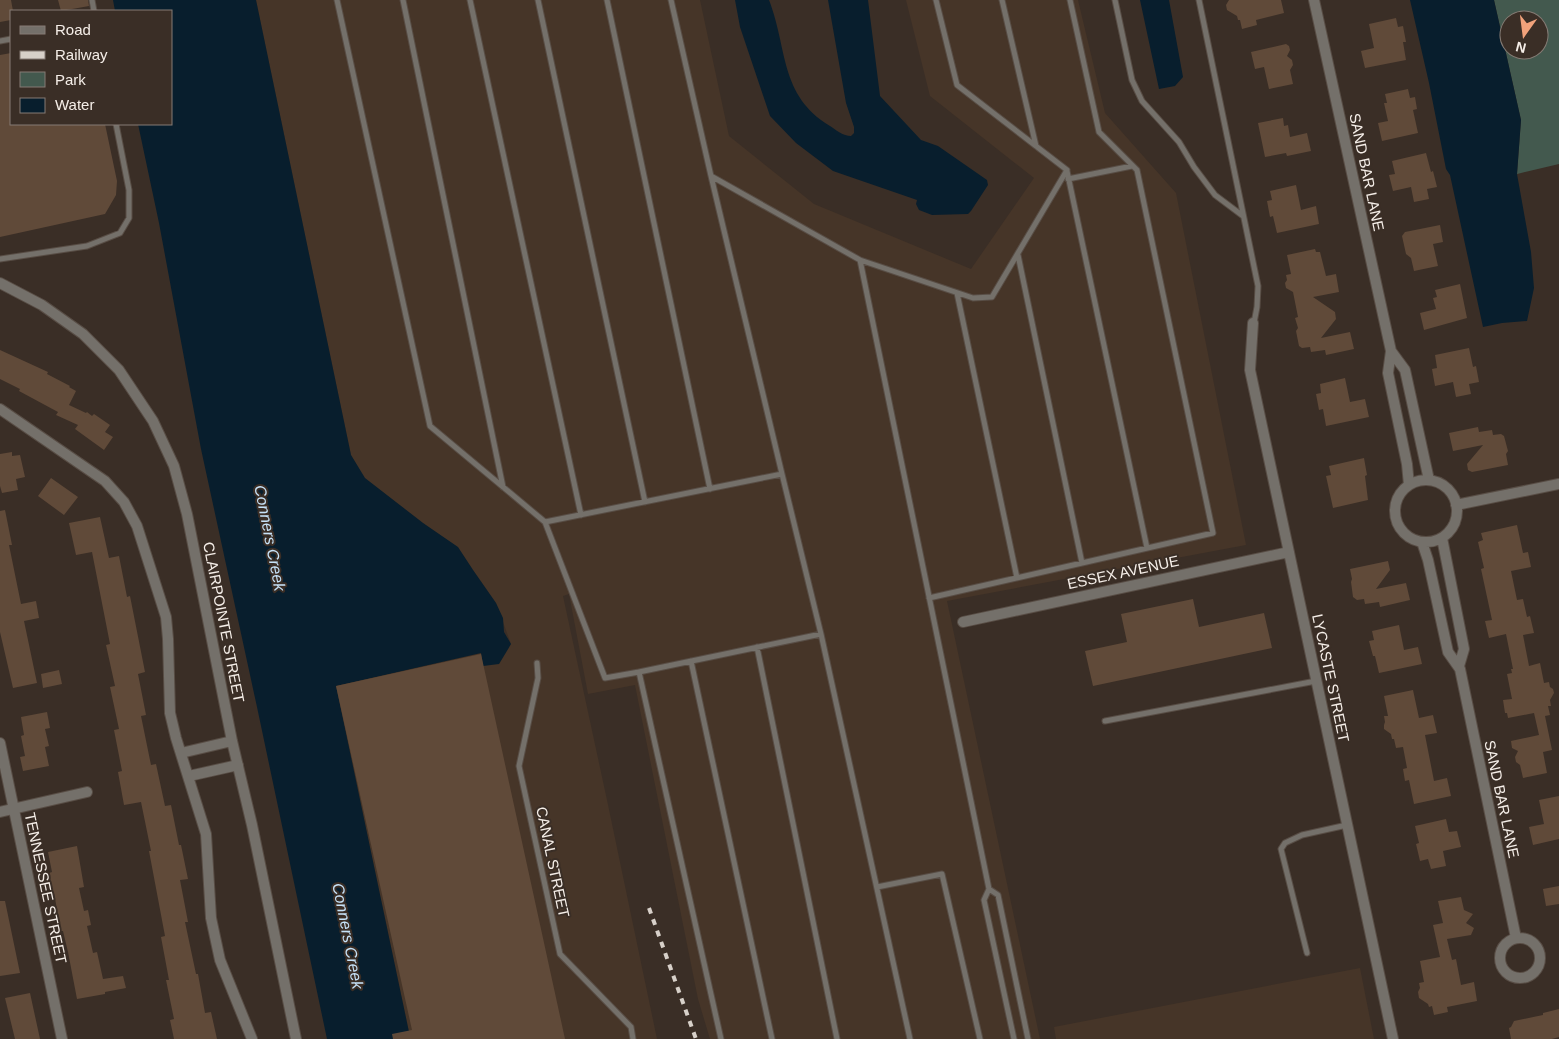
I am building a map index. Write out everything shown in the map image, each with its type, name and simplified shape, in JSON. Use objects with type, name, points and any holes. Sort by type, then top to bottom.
[{"type":"street","name":"SAND BAR LANE","points":[[1314,0],[1392,350],[1405,370],[1429,480]]},
{"type":"street","name":"CLAIRPOINTE STREET","points":[[0,283],[42,305],[83,334],[119,370],[153,421],[174,466],[187,514],[232,741],[296,1039]]},
{"type":"street","name":"LYCASTE STREET","points":[[1254,323],[1250,370],[1393,1039]]},
{"type":"street","name":"SAND BAR LANE","points":[[1392,350],[1388,373],[1407,464],[1409,485]]},
{"type":"street","points":[[0,409],[5,415],[105,481],[124,502],[137,526],[166,617],[170,713],[206,834],[212,918],[220,960],[252,1039]]},
{"type":"street","points":[[1429,480],[1442,485],[1451,493],[1456,504],[1457,515],[1452,528],[1442,538],[1433,542],[1422,542],[1408,536],[1400,529],[1395,515],[1397,500],[1401,492],[1417,481],[1429,480]]},
{"type":"street","points":[[1456,504],[1559,484]]},
{"type":"street","name":"SAND BAR LANE","points":[[1442,538],[1464,649],[1459,666]]},
{"type":"street","name":"SAND BAR LANE","points":[[1422,542],[1428,560],[1448,652],[1459,666],[1516,938]]},
{"type":"street","name":"ESSEX AVENUE","points":[[963,622],[1289,552]]},
{"type":"street","points":[[181,753],[232,741]]},
{"type":"street","name":"TENNESSEE STREET","points":[[0,743],[62,1039]]},
{"type":"street","points":[[188,776],[238,765]]},
{"type":"street","points":[[0,812],[87,792]]},
{"type":"lane","points":[[338,0],[430,426],[545,522],[605,678],[821,634]]},
{"type":"lane","points":[[403,0],[503,487]]},
{"type":"lane","points":[[470,0],[581,515]]},
{"type":"lane","points":[[538,0],[645,502]]},
{"type":"lane","points":[[607,0],[710,488]]},
{"type":"lane","points":[[671,0],[711,176],[821,634],[910,1039]]},
{"type":"lane","points":[[936,0],[957,85],[1067,170],[1147,548]]},
{"type":"lane","points":[[1002,0],[1036,146]]},
{"type":"lane","points":[[929,598],[1213,533],[1137,170],[1099,132],[1070,0]]},
{"type":"lane","points":[[1115,0],[1132,80],[1142,100],[1179,142],[1194,167],[1215,195],[1243,216]]},
{"type":"lane","points":[[1198,0],[1258,286],[1254,323]]},
{"type":"lane","points":[[0,259],[87,246],[120,233],[129,218],[129,190],[116,125]]},
{"type":"lane","points":[[1068,179],[1132,166]]},
{"type":"lane","points":[[711,176],[860,260],[972,298],[992,297],[1067,170]]},
{"type":"lane","points":[[1018,255],[1082,563]]},
{"type":"lane","points":[[860,260],[989,889],[984,900],[1014,1039]]},
{"type":"lane","points":[[957,293],[1017,578]]},
{"type":"lane","points":[[545,522],[782,474]]},
{"type":"lane","points":[[757,647],[837,1039]]},
{"type":"lane","points":[[691,661],[772,1039]]},
{"type":"lane","name":"CANAL STREET","points":[[538,663],[538,678],[519,766],[560,954],[631,1027],[633,1039]]},
{"type":"lane","points":[[639,672],[721,1039]]},
{"type":"lane","points":[[1105,721],[1317,681]]},
{"type":"lane","points":[[1307,953],[1281,849],[1285,843],[1302,835],[1348,825]]},
{"type":"lane","points":[[877,887],[942,874],[980,1039]]},
{"type":"lane","points":[[989,889],[998,895],[1028,1039]]},
{"type":"shaded area","points":[[256,0],[700,0],[729,136],[814,204],[971,269],[1034,178],[930,96],[906,0],[1078,0],[1105,113],[1176,193],[1246,545],[947,601],[1040,1039],[710,1039],[698,999],[635,685],[588,694],[569,594],[563,596],[657,1039],[402,1039],[409,1032],[336,686],[481,653],[499,664],[511,644],[496,603],[458,548],[364,478],[351,455]]},
{"type":"shaded area","points":[[1360,968],[1374,1039],[1056,1039],[1054,1027]]},
{"type":"green space","points":[[1494,0],[1559,0],[1559,164],[1517,174],[1521,120],[1508,60],[1549,60],[1549,10],[1499,10],[1499,22]]},
{"type":"water","name":"Conners Creek","points":[[113,0],[256,0],[351,455],[365,478],[423,523],[458,547],[496,603],[503,618],[504,632],[511,644],[499,664],[483,666],[481,653],[336,686],[409,1032],[402,1039],[327,1039],[201,449],[159,223],[138,125],[172,125],[172,10],[115,10]]},
{"type":"water","points":[[735,0],[769,0],[788,70],[793,85],[802,100],[814,114],[830,126],[842,134],[851,136],[854,133],[854,127],[846,103],[828,0],[868,0],[880,96],[921,140],[938,146],[987,180],[988,185],[971,211],[968,214],[932,215],[919,210],[916,204],[917,200],[833,171],[796,143],[770,116],[740,27]]},
{"type":"water","points":[[1140,0],[1169,0],[1183,77],[1175,86],[1159,89]]},
{"type":"water","points":[[1410,0],[1494,0],[1499,22],[1499,60],[1508,60],[1521,120],[1517,174],[1531,252],[1534,288],[1527,321],[1483,327],[1450,175],[1446,169]]},
{"type":"building","points":[[0,0],[11,0],[13,10],[10,10],[10,20],[0,22]]},
{"type":"building","points":[[58,0],[88,0],[89,6],[61,10]]},
{"type":"building","points":[[1229,0],[1281,0],[1284,13],[1256,20],[1257,25],[1242,29],[1237,16],[1227,10],[1226,5]]},
{"type":"building","points":[[1396,18],[1398,27],[1403,26],[1406,42],[1403,42],[1406,60],[1365,68],[1361,51],[1374,48],[1369,24]]},
{"type":"building","points":[[1286,44],[1290,50],[1287,56],[1292,60],[1293,65],[1290,70],[1293,84],[1269,89],[1264,67],[1255,69],[1251,52]]},
{"type":"building","points":[[10,53],[10,125],[105,125],[117,181],[116,195],[105,214],[0,237],[0,55]]},
{"type":"building","points":[[1408,89],[1410,98],[1415,97],[1417,109],[1413,110],[1418,133],[1382,141],[1378,123],[1388,121],[1384,103],[1387,103],[1385,94]]},
{"type":"building","points":[[1283,118],[1284,126],[1288,125],[1290,137],[1307,133],[1311,151],[1287,156],[1286,153],[1265,157],[1258,123]]},
{"type":"building","points":[[1426,153],[1437,187],[1427,189],[1429,199],[1414,202],[1411,187],[1393,191],[1389,175],[1395,174],[1392,161]]},
{"type":"building","points":[[1296,185],[1301,210],[1316,206],[1319,224],[1277,233],[1273,216],[1270,217],[1267,201],[1272,200],[1270,191]]},
{"type":"building","points":[[1440,225],[1443,242],[1433,244],[1438,266],[1414,271],[1411,258],[1406,254],[1402,236],[1405,232]]},
{"type":"building","points":[[1315,249],[1316,252],[1320,252],[1326,276],[1336,274],[1339,292],[1313,297],[1335,312],[1336,319],[1321,338],[1350,332],[1354,349],[1326,355],[1325,350],[1311,352],[1310,347],[1302,348],[1299,346],[1296,331],[1298,328],[1295,318],[1298,317],[1293,292],[1286,288],[1285,283],[1287,280],[1286,275],[1291,274],[1287,255]]},
{"type":"building","points":[[1460,284],[1467,318],[1424,330],[1420,313],[1436,309],[1433,298],[1437,297],[1435,290]]},
{"type":"building","points":[[1469,348],[1473,367],[1476,366],[1479,382],[1469,384],[1471,394],[1456,397],[1453,382],[1435,386],[1432,369],[1437,368],[1435,355]]},
{"type":"building","points":[[0,350],[48,372],[47,374],[76,391],[69,405],[92,416],[94,414],[110,425],[105,432],[113,437],[104,450],[75,429],[78,425],[56,415],[58,412],[0,379]]},
{"type":"building","points":[[1345,378],[1350,402],[1365,399],[1369,417],[1326,426],[1323,409],[1319,410],[1316,394],[1321,393],[1320,384]]},
{"type":"building","points":[[1478,427],[1479,432],[1492,430],[1493,435],[1501,434],[1504,436],[1508,451],[1506,454],[1508,465],[1472,472],[1468,470],[1467,464],[1483,445],[1453,451],[1449,433]]},
{"type":"building","points":[[12,452],[12,456],[20,455],[25,477],[16,479],[18,490],[2,493],[0,486],[0,454]]},
{"type":"building","points":[[1364,458],[1368,500],[1333,508],[1326,476],[1331,475],[1329,466]]},
{"type":"building","points":[[51,478],[78,497],[64,515],[38,496]]},
{"type":"building","points":[[5,510],[12,545],[9,545],[21,604],[36,601],[39,618],[24,621],[37,683],[13,688],[0,632],[0,511]]},
{"type":"building","points":[[100,517],[109,558],[119,556],[127,597],[130,596],[145,672],[138,674],[146,715],[141,716],[151,765],[156,764],[165,806],[171,805],[179,845],[181,845],[188,879],[180,880],[188,922],[185,922],[196,974],[198,974],[205,1013],[211,1012],[217,1039],[174,1039],[170,1020],[174,1019],[166,980],[169,980],[161,937],[165,936],[141,802],[124,805],[118,772],[122,771],[114,730],[119,729],[110,687],[115,686],[106,645],[110,644],[92,552],[76,555],[69,523]]},
{"type":"building","points":[[1517,525],[1523,553],[1528,552],[1531,567],[1511,571],[1517,600],[1523,599],[1527,617],[1530,616],[1534,633],[1523,635],[1529,666],[1540,663],[1544,683],[1549,682],[1554,693],[1550,700],[1551,706],[1548,706],[1550,715],[1545,716],[1552,750],[1543,752],[1547,773],[1523,778],[1520,765],[1516,762],[1515,757],[1518,751],[1512,748],[1511,741],[1539,735],[1534,713],[1508,718],[1507,713],[1505,713],[1503,700],[1512,699],[1507,674],[1512,673],[1511,669],[1513,669],[1506,634],[1489,638],[1485,621],[1492,620],[1481,569],[1484,568],[1478,542],[1483,540],[1481,533]]},
{"type":"building","points":[[1388,561],[1390,570],[1376,589],[1406,583],[1410,600],[1380,607],[1379,602],[1365,604],[1364,599],[1357,600],[1353,597],[1350,569]]},
{"type":"building","points":[[1193,599],[1199,627],[1264,613],[1272,648],[1093,686],[1085,651],[1127,642],[1121,614]]},
{"type":"building","points":[[1399,625],[1404,650],[1418,647],[1422,664],[1379,673],[1369,641],[1374,640],[1372,631]]},
{"type":"building","points":[[481,654],[565,1039],[393,1039],[392,1034],[412,1030],[336,686]]},
{"type":"building","points":[[59,670],[62,684],[43,688],[41,674]]},
{"type":"building","points":[[1413,690],[1419,718],[1433,715],[1437,733],[1425,735],[1434,781],[1447,778],[1451,796],[1414,804],[1409,780],[1405,781],[1403,769],[1407,768],[1403,747],[1396,748],[1391,734],[1384,729],[1384,716],[1388,716],[1384,696]]},
{"type":"building","points":[[47,712],[50,728],[45,729],[49,746],[45,747],[49,766],[23,771],[20,757],[25,756],[21,736],[24,735],[21,717]]},
{"type":"building","points":[[1559,796],[1559,839],[1533,845],[1529,827],[1544,824],[1539,800]]},
{"type":"building","points":[[1446,819],[1449,832],[1457,831],[1461,847],[1443,851],[1446,866],[1431,869],[1428,859],[1420,861],[1416,844],[1419,843],[1415,826]]},
{"type":"building","points":[[77,846],[84,887],[79,888],[84,911],[88,910],[91,925],[87,926],[93,953],[97,952],[103,979],[123,976],[126,988],[77,999],[49,873],[52,872],[48,852]]},
{"type":"building","points":[[1559,886],[1559,904],[1546,906],[1543,889]]},
{"type":"building","points":[[1461,897],[1464,910],[1473,914],[1466,923],[1474,928],[1471,935],[1447,939],[1452,960],[1456,959],[1461,985],[1474,982],[1477,1001],[1447,1007],[1448,1012],[1434,1015],[1432,1006],[1429,1007],[1428,1004],[1419,998],[1419,983],[1424,982],[1420,961],[1440,957],[1433,925],[1443,923],[1438,901]]},
{"type":"building","points":[[0,901],[5,901],[20,973],[0,976]]},
{"type":"building","points":[[30,993],[40,1039],[15,1039],[5,998]]},
{"type":"building","points":[[1559,1009],[1559,1037],[1552,1039],[1511,1039],[1509,1028],[1514,1021],[1543,1015],[1543,1013]]},
{"type":"railway","points":[[649,908],[696,1039]]}]
